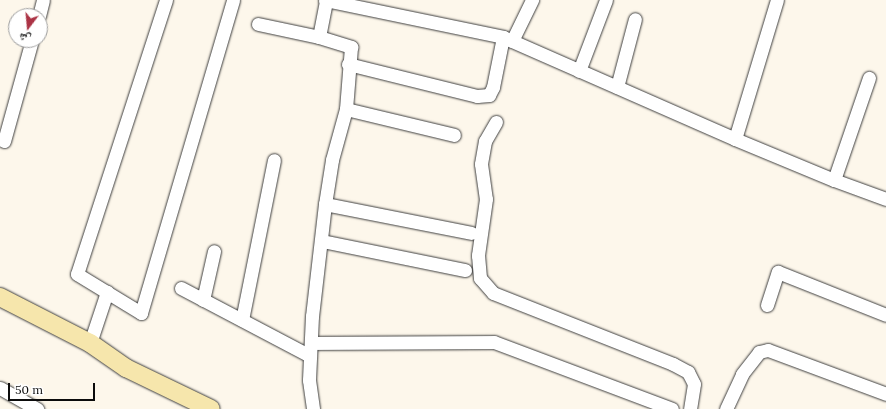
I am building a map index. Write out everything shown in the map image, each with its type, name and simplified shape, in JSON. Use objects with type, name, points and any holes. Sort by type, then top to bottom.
[{"type":"street","points":[[166,0],[77,274],[141,313],[233,0]]},
{"type":"street","points":[[319,37],[326,0],[508,39],[735,140],[834,180],[886,199]]},
{"type":"street","points":[[348,64],[477,96],[489,95],[493,87],[508,39],[532,0]]},
{"type":"street","points":[[579,71],[606,0]]},
{"type":"street","points":[[735,140],[777,0]]},
{"type":"street","points":[[617,88],[635,19]]},
{"type":"street","points":[[258,24],[319,37],[351,47],[348,64],[346,110],[332,160],[325,204],[310,356],[309,380],[313,409]]},
{"type":"street","points":[[4,141],[30,48]]},
{"type":"street","points":[[834,180],[869,78]]},
{"type":"street","points":[[346,110],[454,135]]},
{"type":"street","points":[[496,122],[485,140],[481,164],[486,199],[478,255],[480,278],[493,293],[673,364],[688,372],[694,384],[690,409]]},
{"type":"street","points":[[242,320],[274,160]]},
{"type":"street","points":[[325,204],[471,233]]},
{"type":"street","points":[[322,241],[465,270]]},
{"type":"street","points":[[203,300],[214,251]]},
{"type":"street","points":[[767,305],[778,272],[886,315]]},
{"type":"street","points":[[181,288],[310,356]]},
{"type":"street","points":[[90,343],[107,292]]},
{"type":"street","points":[[0,297],[90,343],[126,368],[211,409]]},
{"type":"street","points":[[311,343],[494,342],[672,409]]},
{"type":"street","points":[[726,409],[742,374],[759,352],[768,350],[886,394]]},
{"type":"street","points":[[0,388],[37,409]]}]
